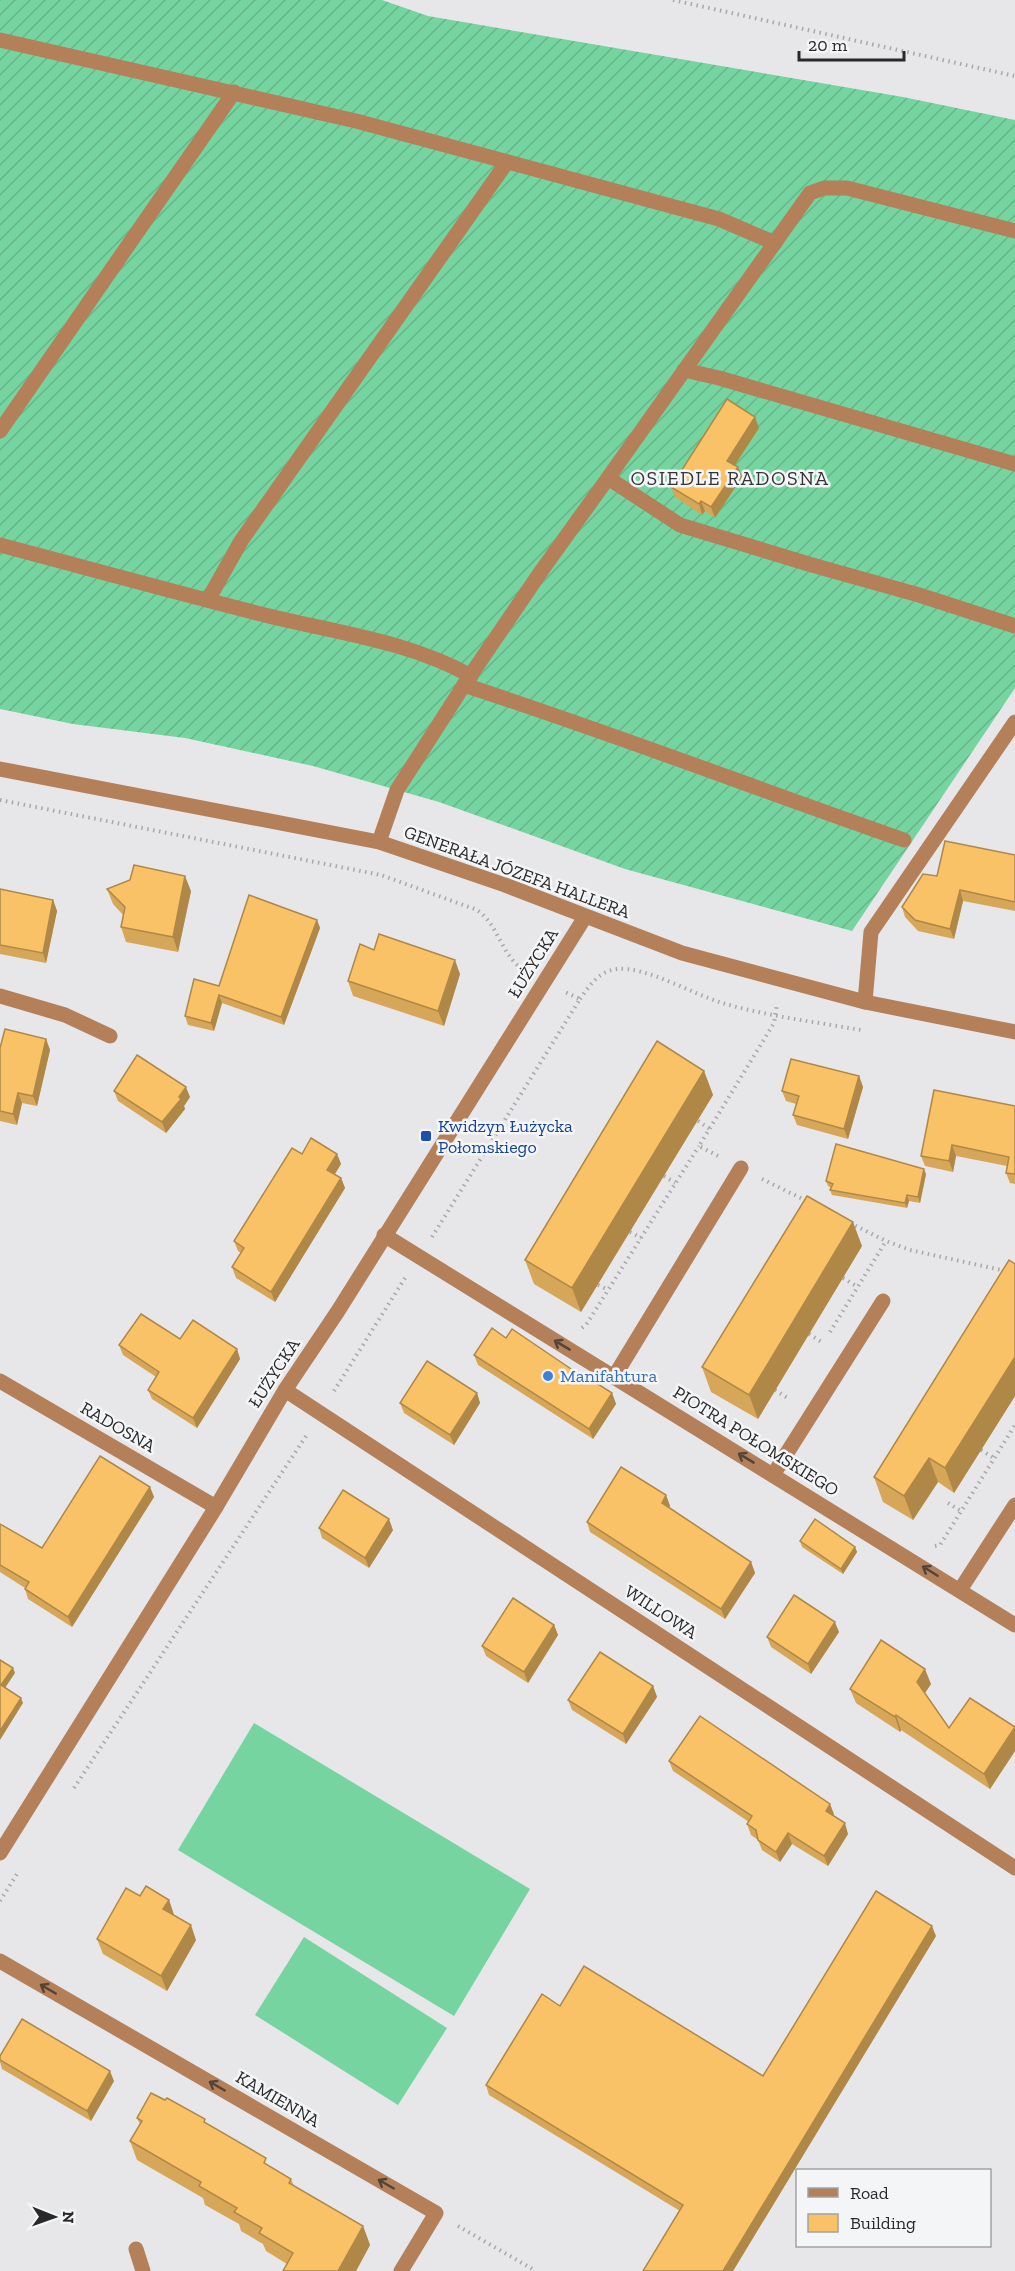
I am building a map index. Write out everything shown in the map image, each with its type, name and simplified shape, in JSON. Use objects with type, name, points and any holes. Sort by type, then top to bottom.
[{"type":"street","points":[[0,40],[356,121],[719,219],[775,243]]},
{"type":"street","points":[[0,431],[234,92]]},
{"type":"street","points":[[208,600],[242,541],[507,162]]},
{"type":"street","points":[[379,842],[397,790],[467,680],[542,570],[810,193],[824,188],[847,188],[1015,231]]},
{"type":"street","points":[[684,370],[719,378],[1015,464]]},
{"type":"street","points":[[608,478],[680,525],[919,595],[1015,626]]},
{"type":"street","points":[[0,545],[208,600],[401,647],[446,662],[467,680],[565,718],[904,840]]},
{"type":"street","points":[[865,1002],[871,932],[1015,722]]},
{"type":"street","name":"GENERAŁA JÓZEFA HALLERA","points":[[0,769],[379,842],[505,885],[682,953],[865,1002],[1015,1032]]},
{"type":"street","name":"ŁUŻYCKA","points":[[0,1853],[216,1507],[285,1390],[338,1311],[585,917]]},
{"type":"street","points":[[0,996],[65,1015],[110,1036]]},
{"type":"street","points":[[614,1377],[741,1168]]},
{"type":"street","name":"PIOTRA POŁOMSKIEGO","points":[[384,1235],[1015,1624]]},
{"type":"street","points":[[773,1475],[883,1301]]},
{"type":"street","name":"RADOSNA","points":[[0,1381],[216,1507]]},
{"type":"street","name":"WILLOWA","points":[[285,1390],[1015,1868]]},
{"type":"street","points":[[960,1590],[1015,1505]]},
{"type":"street","name":"KAMIENNA","points":[[0,1962],[436,2213]]},
{"type":"street","points":[[401,2271],[436,2213]]},
{"type":"street","points":[[136,2249],[143,2271]]},
{"type":"path","points":[[673,0],[1015,76]]},
{"type":"path","points":[[0,800],[381,874],[477,910],[485,916],[519,968],[580,999]]},
{"type":"path","points":[[72,1791],[321,1414],[580,999],[597,977],[608,971],[620,969],[647,974],[721,1003],[866,1031]]},
{"type":"path","points":[[576,1332],[586,1325],[609,1290],[774,1023],[780,979]]},
{"type":"path","points":[[698,1121],[710,1129]]},
{"type":"path","points":[[699,1146],[813,1204]]},
{"type":"path","points":[[664,1176],[675,1183]]},
{"type":"path","points":[[844,1220],[886,1241],[936,1257],[1015,1274]]},
{"type":"path","points":[[630,1232],[641,1238]]},
{"type":"path","points":[[817,1352],[886,1241]]},
{"type":"path","points":[[843,1278],[857,1287]]},
{"type":"path","points":[[598,1285],[609,1290]]},
{"type":"path","points":[[809,1334],[823,1343]]},
{"type":"path","points":[[775,1390],[789,1399]]},
{"type":"path","points":[[783,1408],[794,1390]]},
{"type":"path","points":[[932,1548],[940,1545],[1015,1425]]},
{"type":"path","points":[[981,1449],[994,1458]]},
{"type":"path","points":[[948,1503],[961,1511]]},
{"type":"path","points":[[0,1901],[19,1871]]},
{"type":"path","points":[[436,2213],[536,2271]]},
{"type":"green space","points":[[0,0],[382,0],[428,16],[903,97],[1015,120],[1015,688],[852,931],[625,869],[439,802],[313,766],[185,738],[73,724],[0,709]]},
{"type":"green space","points":[[254,1723],[530,1889],[454,2016],[178,1850]]},
{"type":"green space","points":[[304,1937],[447,2028],[398,2105],[255,2015]]},
{"type":"building","points":[[727,399],[755,417],[727,461],[738,467],[711,507],[701,501],[699,504],[671,487]]},
{"type":"building","points":[[945,841],[1015,855],[1015,902],[960,890],[950,929],[915,920],[902,907],[923,874],[937,876]]},
{"type":"building","points":[[134,865],[185,876],[173,937],[121,927],[125,907],[107,889],[130,880]]},
{"type":"building","points":[[0,889],[53,900],[43,953],[0,945]]},
{"type":"building","points":[[249,895],[317,920],[281,1017],[219,995],[211,1023],[185,1016],[194,979],[219,986]]},
{"type":"building","points":[[379,934],[455,960],[438,1011],[348,981],[360,944],[374,950]]},
{"type":"building","points":[[5,1029],[46,1039],[33,1096],[18,1093],[13,1114],[0,1111],[0,1048]]},
{"type":"building","points":[[657,1041],[704,1071],[572,1288],[525,1260]]},
{"type":"building","points":[[137,1055],[186,1087],[179,1097],[181,1099],[162,1122],[114,1091]]},
{"type":"building","points":[[791,1059],[859,1076],[844,1129],[793,1115],[799,1096],[782,1091]]},
{"type":"building","points":[[934,1090],[1015,1106],[1015,1174],[1006,1173],[1009,1157],[952,1145],[949,1161],[921,1156]]},
{"type":"building","points":[[311,1138],[337,1154],[327,1170],[341,1178],[271,1292],[232,1267],[244,1248],[234,1241],[292,1148],[302,1154]]},
{"type":"building","points":[[836,1144],[924,1169],[918,1197],[907,1195],[905,1203],[830,1190],[833,1184],[826,1181]]},
{"type":"building","points":[[807,1196],[853,1222],[749,1395],[702,1367]]},
{"type":"building","points":[[1009,1260],[1015,1264],[1015,1357],[945,1468],[929,1458],[904,1496],[874,1477]]},
{"type":"building","points":[[141,1314],[180,1339],[193,1320],[237,1349],[193,1418],[148,1390],[159,1372],[119,1345]]},
{"type":"building","points":[[492,1328],[506,1338],[512,1329],[583,1377],[584,1375],[612,1393],[589,1429],[474,1355]]},
{"type":"building","points":[[427,1361],[477,1393],[450,1435],[400,1403]]},
{"type":"building","points":[[100,1456],[150,1487],[68,1617],[25,1589],[29,1582],[0,1565],[0,1524],[42,1548]]},
{"type":"building","points":[[621,1467],[666,1495],[662,1503],[751,1562],[721,1609],[587,1522]]},
{"type":"building","points":[[343,1490],[389,1519],[365,1558],[319,1528]]},
{"type":"building","points":[[815,1519],[855,1547],[841,1569],[800,1541]]},
{"type":"building","points":[[794,1595],[835,1622],[808,1664],[767,1637]]},
{"type":"building","points":[[513,1598],[554,1625],[524,1672],[482,1646]]},
{"type":"building","points":[[881,1640],[925,1669],[917,1682],[949,1728],[970,1698],[1015,1727],[984,1774],[896,1715],[895,1717],[850,1689]]},
{"type":"building","points":[[600,1652],[653,1686],[623,1734],[568,1700]]},
{"type":"building","points":[[0,1660],[13,1668],[1,1685],[21,1698],[0,1731]]},
{"type":"building","points":[[700,1716],[830,1804],[826,1811],[845,1823],[824,1856],[788,1833],[776,1852],[758,1840],[756,1830],[747,1824],[752,1816],[669,1761]]},
{"type":"building","points":[[146,1886],[169,1900],[163,1909],[191,1925],[161,1976],[97,1939],[126,1888],[140,1896]]},
{"type":"building","points":[[876,1891],[932,1926],[723,2271],[643,2271],[683,2205],[486,2085],[542,1994],[560,2006],[584,1966],[763,2076]]},
{"type":"building","points":[[22,2019],[110,2071],[87,2111],[0,2060],[0,2056]]},
{"type":"building","points":[[151,2093],[165,2100],[167,2098],[205,2119],[204,2122],[266,2158],[264,2163],[291,2179],[289,2183],[363,2226],[338,2271],[283,2271],[293,2253],[259,2233],[262,2228],[234,2212],[237,2208],[199,2186],[201,2182],[130,2141],[142,2121],[137,2118]]},
{"type":"place","name":"Kwidzyn Łużycka Połomskiego","points":[[426,1136]]},
{"type":"place","name":"Manifahtura","points":[[548,1376]]},
{"type":"district","name":"OSIEDLE RADOSNA","points":[[730,478]]}]
